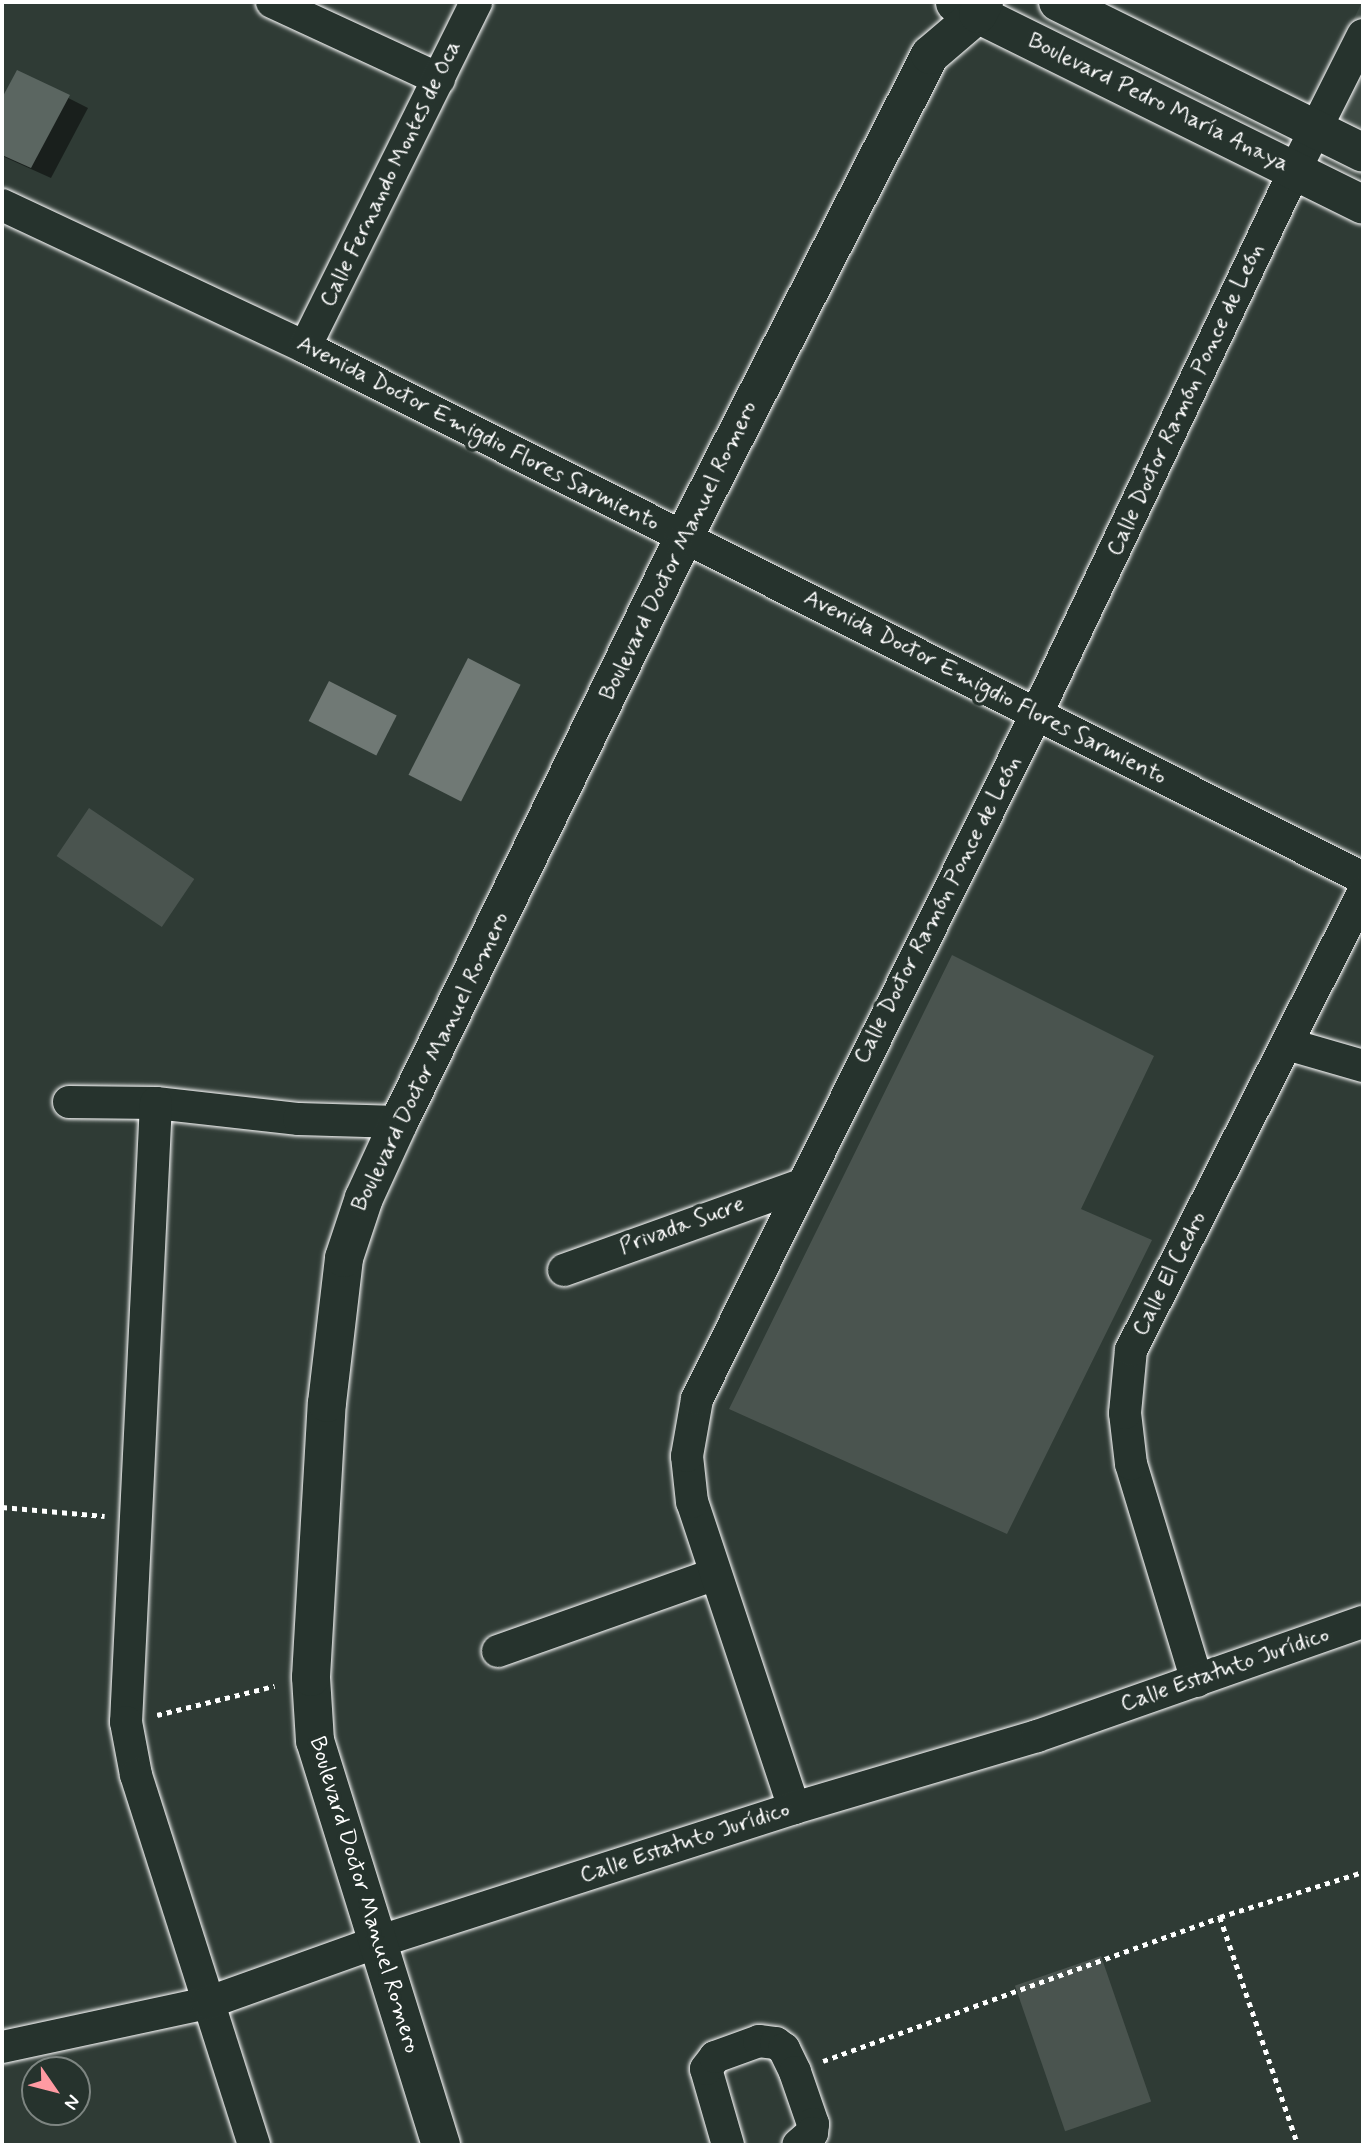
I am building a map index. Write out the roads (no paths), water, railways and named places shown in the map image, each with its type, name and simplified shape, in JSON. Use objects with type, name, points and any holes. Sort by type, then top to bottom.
[{"type":"street","points":[[272,2],[439,79]]},
{"type":"street","name":"Calle Fernando Montes de Oca","points":[[305,347],[476,2]]},
{"type":"street","name":"Boulevard Doctor Manuel Romero","points":[[930,55],[931,2]]},
{"type":"street","name":"Boulevard Pedro María Anaya","points":[[1058,2],[1363,153]]},
{"type":"street","name":"Boulevard Doctor Manuel Romero","points":[[441,2145],[315,1741],[311,1677],[327,1403],[344,1258],[364,1198],[399,1122],[684,537],[930,55],[972,6]]},
{"type":"street","name":"Boulevard Pedro María Anaya","points":[[972,6],[1363,205]]},
{"type":"street","name":"Calle Doctor Ramón Ponce de León","points":[[794,1808],[692,1502],[687,1456],[697,1399],[1037,713],[1295,170],[1363,35]]},
{"type":"street","name":"Avenida Doctor Emigdio Flores Sarmiento","points":[[2,205],[305,347],[1363,878]]},
{"type":"street","name":"Calle El Cedro","points":[[1198,1681],[1131,1464],[1125,1413],[1131,1350],[1363,893]]},
{"type":"street","points":[[1287,1044],[1363,1066]]},
{"type":"street","points":[[69,1102],[156,1103],[299,1119],[399,1122]]},
{"type":"street","points":[[156,1103],[133,1519],[126,1722],[136,1775],[254,2145]]},
{"type":"street","name":"Privada Sucre","points":[[564,1269],[801,1185]]},
{"type":"street","points":[[498,1651],[715,1574]]},
{"type":"street","name":"Calle Estatuto Jurídico","points":[[2,2047],[208,2003],[377,1942],[794,1808],[1037,1736],[1363,1622]]},
{"type":"street","points":[[728,2145],[707,2078],[709,2063],[715,2057],[759,2040],[768,2041],[784,2049],[795,2071],[812,2119],[805,2139]]}]
